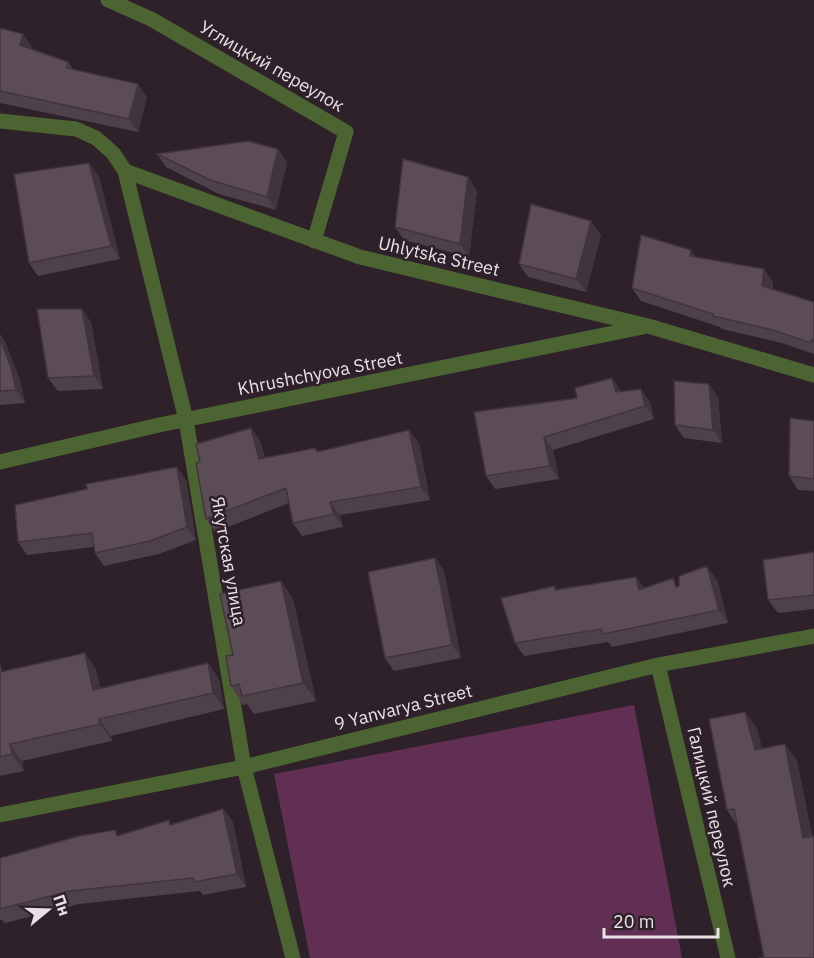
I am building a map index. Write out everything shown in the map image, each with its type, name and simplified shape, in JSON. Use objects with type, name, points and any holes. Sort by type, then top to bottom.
[{"type":"street","name":"Углицкий переулок","points":[[108,0],[151,19],[346,132],[314,241]]},
{"type":"street","points":[[0,121],[76,129],[96,138],[113,153],[125,171]]},
{"type":"street","name":"Uhlytska Street","points":[[125,171],[360,257],[648,326],[814,375]]},
{"type":"street","name":"Якутская улица","points":[[125,171],[186,420],[244,766],[293,958]]},
{"type":"street","name":"Khrushchyova Street","points":[[0,462],[186,420],[648,326]]},
{"type":"street","name":"9 Yanvarya Street","points":[[0,815],[244,766],[658,665],[814,636]]},
{"type":"street","name":"Галицкий переулок","points":[[658,665],[728,958]]},
{"type":"shaded area","points":[[634,705],[682,958],[310,958],[274,774]]},
{"type":"building","points":[[0,28],[23,34],[20,45],[68,62],[67,68],[138,84],[129,119],[0,91]]},
{"type":"building","points":[[248,141],[278,149],[267,197],[210,180],[157,154]]},
{"type":"building","points":[[403,159],[468,177],[460,244],[395,227]]},
{"type":"building","points":[[89,163],[111,246],[29,263],[14,174]]},
{"type":"building","points":[[531,204],[591,221],[576,279],[519,264]]},
{"type":"building","points":[[641,235],[691,250],[690,256],[764,269],[762,286],[814,302],[814,341],[811,340],[811,343],[773,330],[713,316],[713,314],[632,288]]},
{"type":"building","points":[[37,309],[82,309],[94,376],[48,378]]},
{"type":"building","points":[[0,339],[11,367],[16,390],[0,391]]},
{"type":"building","points":[[612,378],[616,392],[641,389],[645,406],[544,437],[550,466],[486,476],[474,412],[577,398],[575,388]]},
{"type":"building","points":[[674,381],[709,384],[713,430],[675,425]]},
{"type":"building","points":[[790,418],[814,421],[814,479],[789,476]]},
{"type":"building","points":[[251,428],[259,459],[315,448],[317,452],[409,430],[421,487],[330,502],[334,514],[293,523],[286,488],[206,519],[196,463],[200,462],[196,444]]},
{"type":"building","points":[[177,467],[187,527],[150,541],[95,553],[92,533],[18,542],[15,505],[87,489],[86,484]]},
{"type":"building","points":[[814,552],[814,595],[768,600],[763,560]]},
{"type":"building","points":[[435,558],[452,645],[385,658],[368,572]]},
{"type":"building","points":[[707,566],[719,610],[603,634],[601,629],[515,643],[501,598],[555,586],[555,590],[636,577],[639,590],[673,578],[676,587],[679,586],[679,576]]},
{"type":"building","points":[[281,581],[303,683],[242,696],[239,684],[231,686],[226,656],[233,655],[220,594]]},
{"type":"building","points":[[85,653],[93,690],[208,663],[213,693],[99,719],[100,724],[10,744],[12,754],[0,757],[0,672]]},
{"type":"building","points":[[745,712],[755,750],[785,744],[803,838],[814,836],[814,958],[759,958],[764,957],[734,809],[727,810],[709,719]]},
{"type":"building","points":[[223,809],[237,874],[194,882],[193,878],[70,891],[0,909],[0,858],[79,836],[115,830],[117,836],[169,820],[170,825]]}]
